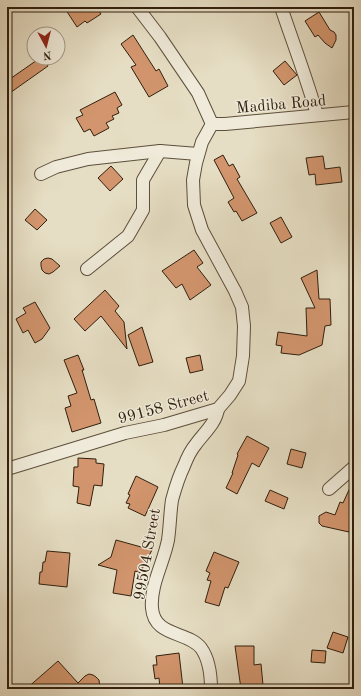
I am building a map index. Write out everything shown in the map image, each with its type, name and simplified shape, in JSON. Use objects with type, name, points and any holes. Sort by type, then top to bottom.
[{"type":"street","points":[[137,7],[160,37],[198,93],[212,124]]},
{"type":"street","points":[[281,7],[310,89],[317,115]]},
{"type":"street","name":"Madiba Road","points":[[212,124],[354,112]]},
{"type":"street","name":"99158 Street","points":[[7,469],[125,433],[164,425],[218,409],[239,381],[243,356],[244,326],[242,307],[236,291],[204,235],[194,205],[193,180],[198,154],[202,142],[212,124]]},
{"type":"street","points":[[41,174],[88,159],[160,151],[198,154]]},
{"type":"street","points":[[88,269],[128,236],[143,210],[142,180],[160,151]]},
{"type":"street","name":"99504 Street","points":[[211,689],[209,670],[205,656],[200,647],[159,624],[153,616],[152,606],[153,593],[168,540],[172,501],[177,483],[195,445],[217,417],[218,409]]},
{"type":"street","points":[[329,489],[354,467]]},
{"type":"building","points":[[64,7],[96,7],[101,14],[87,23],[85,21],[77,27]]},
{"type":"building","points":[[319,12],[330,30],[336,35],[336,40],[332,48],[318,35],[315,37],[305,21]]},
{"type":"building","points":[[133,35],[156,71],[159,69],[168,86],[149,97],[131,67],[136,65],[121,44]]},
{"type":"building","points":[[285,61],[297,75],[284,85],[273,71]]},
{"type":"building","points":[[29,66],[48,66],[7,95],[7,81]]},
{"type":"building","points":[[115,92],[122,105],[117,108],[119,113],[112,116],[114,119],[106,123],[109,128],[94,136],[90,129],[84,132],[76,118],[83,115],[80,110]]},
{"type":"building","points":[[223,155],[229,166],[233,164],[240,177],[237,179],[257,213],[242,221],[228,202],[234,198],[214,160]]},
{"type":"building","points":[[323,156],[325,169],[340,167],[342,182],[316,185],[315,174],[309,175],[306,158]]},
{"type":"building","points":[[111,166],[123,179],[110,191],[98,178]]},
{"type":"building","points":[[35,209],[47,220],[37,230],[25,220]]},
{"type":"building","points":[[281,217],[292,237],[281,243],[270,223]]},
{"type":"building","points":[[194,250],[203,263],[197,267],[211,285],[190,300],[182,284],[176,288],[162,271]]},
{"type":"building","points":[[48,258],[52,259],[60,266],[49,274],[42,270],[41,266],[41,262]]},
{"type":"building","points":[[317,270],[319,299],[330,299],[331,325],[325,326],[322,345],[299,355],[281,353],[282,346],[276,345],[278,332],[307,336],[306,308],[315,308],[301,278]]},
{"type":"building","points":[[105,290],[119,306],[115,311],[124,322],[127,349],[101,316],[85,331],[74,319]]},
{"type":"building","points":[[35,302],[50,328],[42,339],[35,343],[28,330],[23,333],[16,319],[26,313],[23,308]]},
{"type":"building","points":[[142,327],[153,362],[139,366],[128,335]]},
{"type":"building","points":[[78,355],[84,370],[82,370],[91,400],[94,399],[101,423],[72,432],[65,408],[71,406],[68,396],[77,393],[64,360]]},
{"type":"building","points":[[200,355],[203,370],[190,373],[186,358]]},
{"type":"building","points":[[247,436],[269,448],[259,467],[252,463],[237,494],[226,488],[233,473],[237,454]]},
{"type":"building","points":[[291,449],[306,453],[302,468],[287,464]]},
{"type":"building","points":[[78,458],[96,459],[96,463],[104,464],[102,486],[94,485],[90,506],[77,503],[79,487],[73,486],[74,467],[78,467]]},
{"type":"building","points":[[136,476],[158,487],[145,516],[128,508],[130,504],[126,503],[130,495],[128,494]]},
{"type":"building","points":[[354,479],[354,519],[349,532],[322,526],[319,523],[319,516],[326,512],[335,515],[340,502],[343,503]]},
{"type":"building","points":[[270,490],[288,498],[284,509],[265,501]]},
{"type":"building","points":[[116,540],[152,550],[140,573],[135,571],[131,596],[113,593],[117,570],[98,565],[111,557]]},
{"type":"building","points":[[47,551],[70,553],[67,587],[39,584],[40,572],[42,572],[43,562],[45,562]]},
{"type":"building","points":[[214,552],[239,562],[228,588],[225,587],[219,606],[205,602],[211,581],[207,580],[210,573],[206,571]]},
{"type":"building","points":[[333,632],[348,637],[343,653],[327,648]]},
{"type":"building","points":[[235,646],[254,646],[254,665],[261,664],[262,689],[241,689]]},
{"type":"building","points":[[312,650],[326,651],[325,663],[311,662]]},
{"type":"building","points":[[179,653],[183,688],[160,689],[159,678],[155,679],[153,665],[157,665],[156,656]]},
{"type":"building","points":[[58,661],[78,683],[89,674],[96,677],[99,680],[100,689],[26,689]]}]
